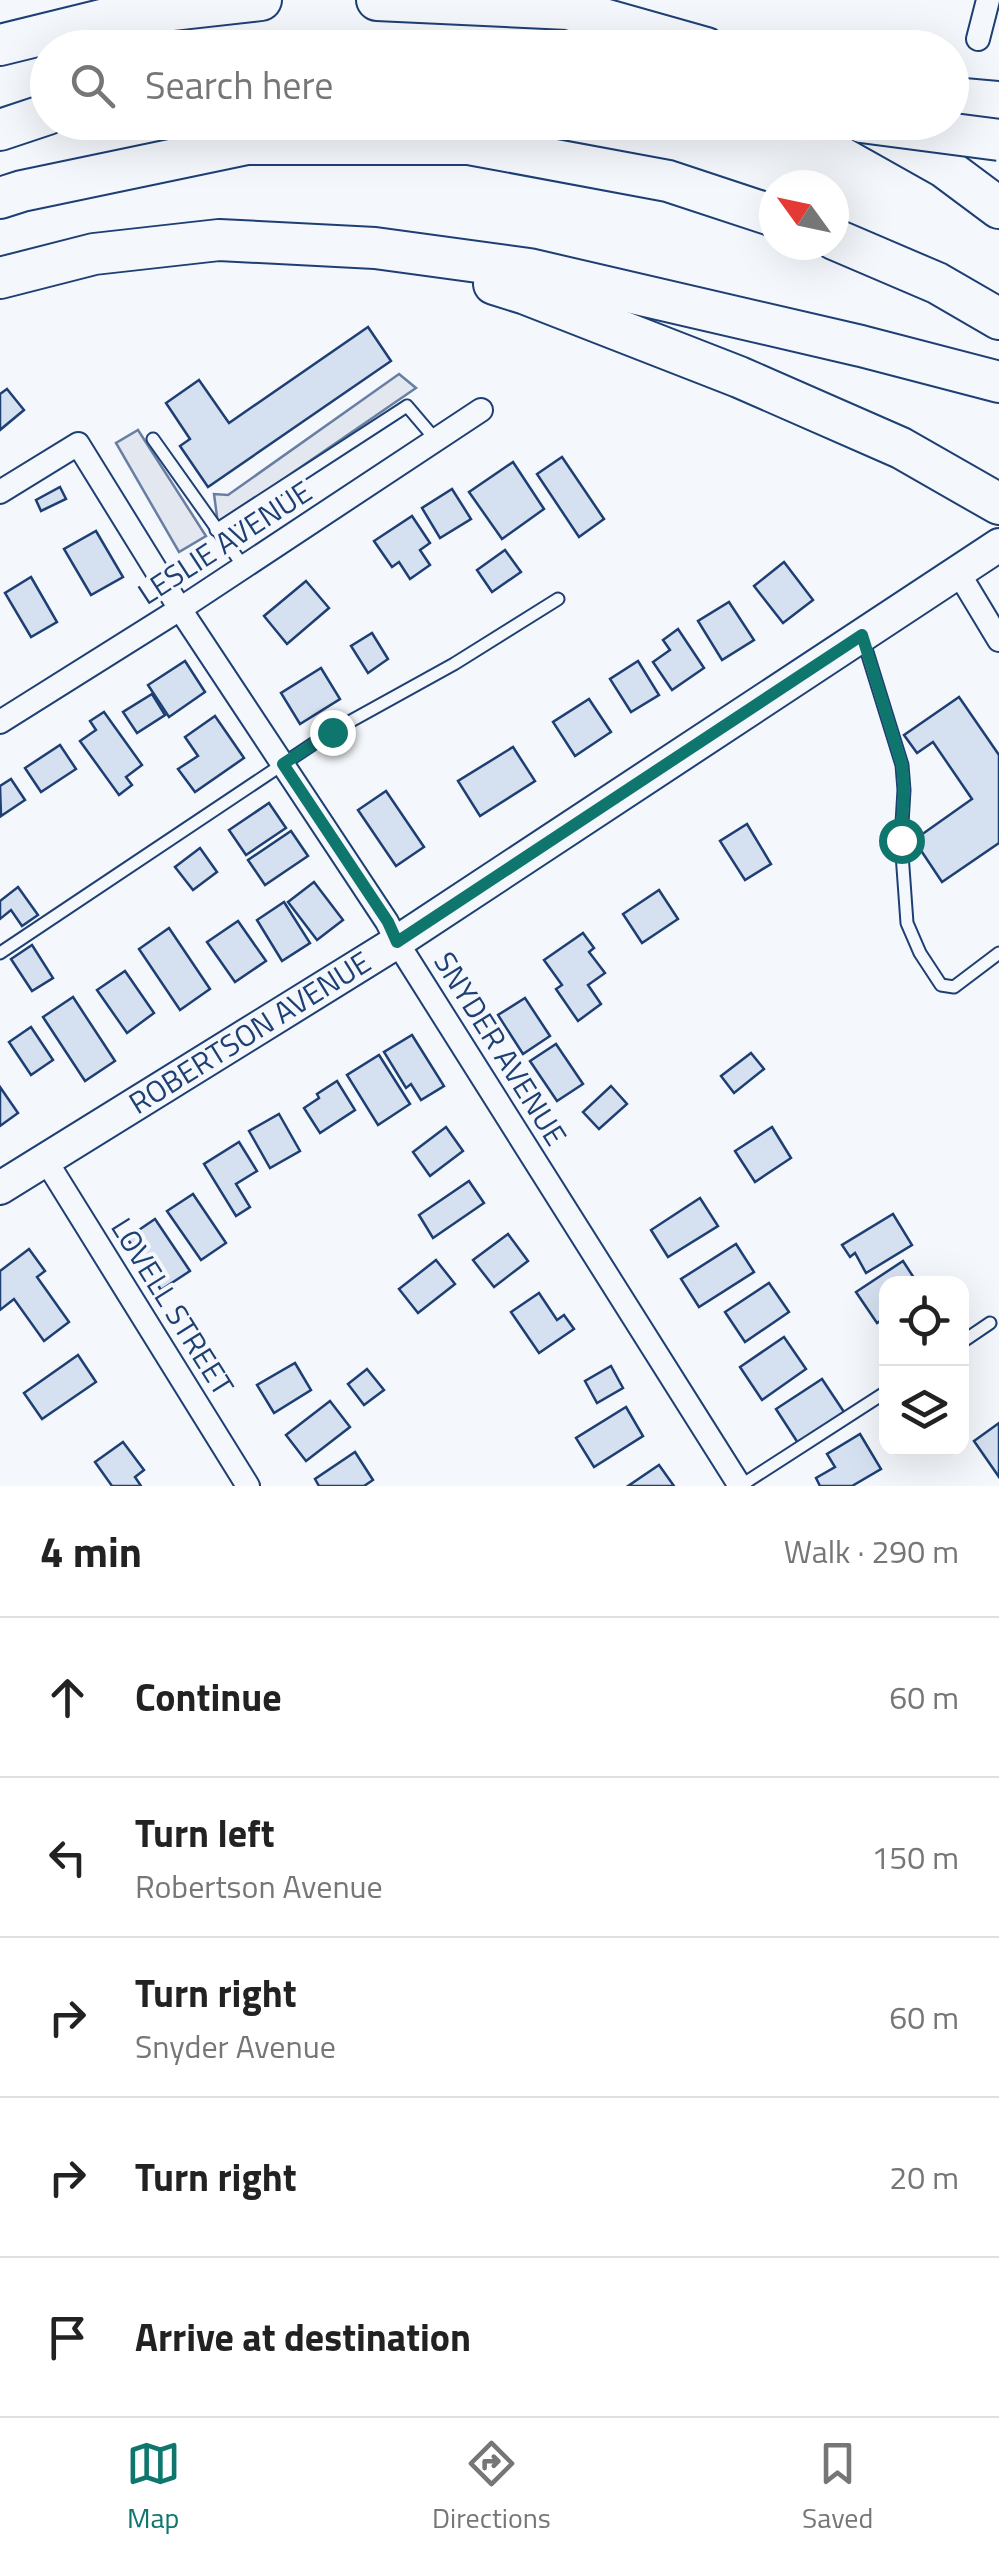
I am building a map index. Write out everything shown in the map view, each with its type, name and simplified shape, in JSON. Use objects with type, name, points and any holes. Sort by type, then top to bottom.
[{"type":"highway","points":[[61,30],[118,16],[262,0]]},
{"type":"highway","points":[[378,0],[568,9],[642,30]]},
{"type":"highway","points":[[0,45],[30,38]]},
{"type":"highway","points":[[969,99],[999,102]]},
{"type":"highway","points":[[0,130],[30,120]]},
{"type":"highway","points":[[969,136],[999,140]]},
{"type":"highway","points":[[895,140],[944,167],[999,208]]},
{"type":"highway","points":[[0,198],[248,144],[470,144],[668,181],[759,211]]},
{"type":"highway","points":[[0,278],[94,254],[220,240],[375,248],[529,269],[999,382]]},
{"type":"highway","points":[[849,246],[937,283],[999,319]]},
{"type":"highway","points":[[375,248],[526,294],[739,376],[902,448],[999,504]]},
{"type":"street","points":[[978,39],[988,0]]},
{"type":"street","name":"LESLIE AVENUE","points":[[0,722],[482,410]]},
{"type":"street","name":"SNYDER AVENUE","points":[[0,492],[78,444],[180,609],[388,922],[740,1486]]},
{"type":"street","name":"ROBERTSON AVENUE","points":[[0,1188],[397,942],[999,545]]},
{"type":"street","points":[[958,572],[999,640]]},
{"type":"street","name":"LOVELL STREET","points":[[45,1159],[248,1486]]},
{"type":"lane","points":[[216,530],[407,406],[436,440]]},
{"type":"lane","points":[[153,439],[244,567]]},
{"type":"lane","points":[[0,953],[332,732],[454,664],[558,599]]},
{"type":"lane","points":[[862,635],[902,765],[906,923],[941,984],[954,986],[999,953]]},
{"type":"lane","points":[[969,1337],[990,1323]]},
{"type":"lane","points":[[740,1486],[879,1397]]},
{"type":"shaded area","points":[[399,374],[416,388],[218,524],[214,494],[228,495]]},
{"type":"shaded area","points":[[138,430],[206,536],[179,552],[116,443]]},
{"type":"building","points":[[368,327],[391,361],[208,487],[180,446],[190,439],[166,403],[199,380],[229,423]]},
{"type":"building","points":[[7,389],[24,410],[0,430],[0,394]]},
{"type":"building","points":[[562,457],[604,519],[579,537],[537,474]]},
{"type":"building","points":[[513,462],[544,509],[502,539],[469,492]]},
{"type":"building","points":[[60,487],[66,499],[41,511],[36,500]]},
{"type":"building","points":[[452,489],[471,519],[440,538],[422,508]]},
{"type":"building","points":[[412,516],[430,543],[420,550],[430,565],[410,579],[399,562],[392,567],[374,541]]},
{"type":"building","points":[[96,531],[123,577],[91,595],[64,549]]},
{"type":"building","points":[[505,550],[521,572],[492,592],[477,570]]},
{"type":"building","points":[[784,562],[813,600],[783,623],[754,586]]},
{"type":"building","points":[[31,577],[57,622],[31,637],[5,593]]},
{"type":"building","points":[[306,581],[329,608],[287,644],[264,616]]},
{"type":"building","points":[[729,602],[754,640],[722,660],[698,621]]},
{"type":"building","points":[[678,629],[704,668],[672,690],[653,662],[670,650],[663,640]]},
{"type":"building","points":[[372,633],[388,659],[368,673],[351,646]]},
{"type":"building","points":[[185,661],[205,692],[169,717],[148,685]]},
{"type":"building","points":[[638,661],[659,695],[631,712],[610,679]]},
{"type":"building","points":[[321,668],[340,699],[300,724],[281,693]]},
{"type":"building","points":[[152,694],[165,715],[137,733],[123,712]]},
{"type":"building","points":[[959,697],[999,755],[999,843],[942,882],[914,840],[972,799],[933,742],[917,753],[904,735]]},
{"type":"building","points":[[589,699],[611,732],[575,756],[553,722]]},
{"type":"building","points":[[104,712],[142,765],[126,777],[132,785],[119,795],[80,741],[96,730],[90,721]]},
{"type":"building","points":[[215,716],[244,758],[195,792],[178,769],[198,756],[185,737]]},
{"type":"building","points":[[60,745],[76,769],[41,792],[25,768]]},
{"type":"building","points":[[513,747],[535,781],[480,816],[458,781]]},
{"type":"building","points":[[11,779],[25,800],[1,816],[0,786]]},
{"type":"building","points":[[386,791],[424,847],[396,866],[358,810]]},
{"type":"building","points":[[269,803],[286,828],[246,855],[229,830]]},
{"type":"building","points":[[747,824],[771,864],[745,880],[720,841]]},
{"type":"building","points":[[291,831],[308,856],[265,885],[248,860]]},
{"type":"building","points":[[200,848],[217,872],[193,890],[175,867]]},
{"type":"building","points":[[314,882],[343,920],[317,940],[288,902]]},
{"type":"building","points":[[18,887],[38,915],[22,926],[11,910],[0,919],[0,901]]},
{"type":"building","points":[[659,890],[678,919],[642,943],[623,914]]},
{"type":"building","points":[[284,902],[310,943],[282,961],[257,920]]},
{"type":"building","points":[[238,921],[266,961],[235,982],[207,942]]},
{"type":"building","points":[[169,928],[210,989],[180,1010],[139,949]]},
{"type":"building","points":[[583,933],[594,948],[589,952],[605,973],[588,985],[601,1004],[578,1021],[556,989],[562,985],[544,960]]},
{"type":"building","points":[[32,945],[53,978],[32,991],[11,959]]},
{"type":"building","points":[[125,971],[154,1013],[127,1033],[97,990]]},
{"type":"building","points":[[73,997],[115,1061],[85,1081],[43,1017]]},
{"type":"building","points":[[525,998],[550,1036],[523,1054],[498,1015]]},
{"type":"building","points":[[31,1027],[53,1060],[31,1075],[9,1042]]},
{"type":"building","points":[[412,1035],[444,1086],[421,1100],[411,1084],[406,1088],[384,1052]]},
{"type":"building","points":[[556,1044],[583,1084],[557,1101],[530,1061]]},
{"type":"building","points":[[751,1053],[764,1069],[734,1093],[721,1076]]},
{"type":"building","points":[[379,1055],[410,1104],[378,1125],[347,1075]]},
{"type":"building","points":[[337,1081],[355,1110],[320,1133],[304,1108]]},
{"type":"building","points":[[611,1086],[627,1104],[599,1129],[583,1112]]},
{"type":"building","points":[[0,1087],[18,1113],[0,1126]]},
{"type":"building","points":[[279,1114],[300,1151],[270,1168],[249,1131]]},
{"type":"building","points":[[446,1127],[463,1151],[430,1176],[413,1152]]},
{"type":"building","points":[[772,1127],[791,1158],[755,1182],[735,1151]]},
{"type":"building","points":[[239,1142],[257,1171],[236,1184],[250,1207],[236,1216],[204,1164]]},
{"type":"building","points":[[469,1181],[484,1203],[433,1238],[419,1215]]},
{"type":"building","points":[[193,1194],[226,1243],[201,1260],[167,1211]]},
{"type":"building","points":[[700,1198],[718,1226],[668,1257],[651,1230]]},
{"type":"building","points":[[893,1214],[912,1245],[866,1273],[855,1253],[850,1257],[842,1245]]},
{"type":"building","points":[[155,1219],[190,1271],[161,1290],[127,1238]]},
{"type":"building","points":[[508,1234],[528,1261],[494,1287],[473,1260]]},
{"type":"building","points":[[736,1244],[754,1272],[699,1307],[681,1279]]},
{"type":"building","points":[[29,1249],[45,1271],[37,1277],[69,1322],[44,1341],[14,1299],[0,1310],[0,1271]]},
{"type":"building","points":[[436,1260],[455,1284],[418,1313],[399,1289]]},
{"type":"building","points":[[903,1261],[913,1276],[880,1276]]},
{"type":"building","points":[[879,1277],[879,1322],[877,1323],[856,1292]]},
{"type":"building","points":[[769,1283],[789,1312],[745,1342],[725,1312]]},
{"type":"building","points":[[539,1293],[557,1320],[564,1315],[574,1329],[539,1353],[511,1312]]},
{"type":"building","points":[[784,1337],[806,1369],[762,1400],[740,1367]]},
{"type":"building","points":[[78,1355],[96,1382],[42,1419],[24,1393]]},
{"type":"building","points":[[295,1363],[311,1390],[274,1413],[257,1385]]},
{"type":"building","points":[[611,1366],[623,1388],[597,1403],[585,1381]]},
{"type":"building","points":[[367,1369],[384,1390],[364,1405],[348,1384]]},
{"type":"building","points":[[822,1379],[844,1412],[798,1443],[776,1409]]},
{"type":"building","points":[[330,1401],[350,1427],[306,1461],[286,1435]]},
{"type":"building","points":[[626,1407],[643,1436],[594,1467],[576,1438]]},
{"type":"building","points":[[999,1423],[999,1477],[974,1441]]},
{"type":"building","points":[[860,1434],[881,1469],[852,1486],[820,1486],[816,1478],[835,1467],[827,1454]]},
{"type":"building","points":[[123,1442],[144,1470],[135,1477],[141,1486],[112,1486],[95,1462]]},
{"type":"building","points":[[355,1452],[373,1480],[364,1486],[319,1486],[315,1479]]},
{"type":"building","points":[[659,1465],[674,1486],[628,1486]]},
{"type":"route","points":[[332,732],[283,764],[388,922],[397,942],[862,635],[902,765],[901,840]]}]
